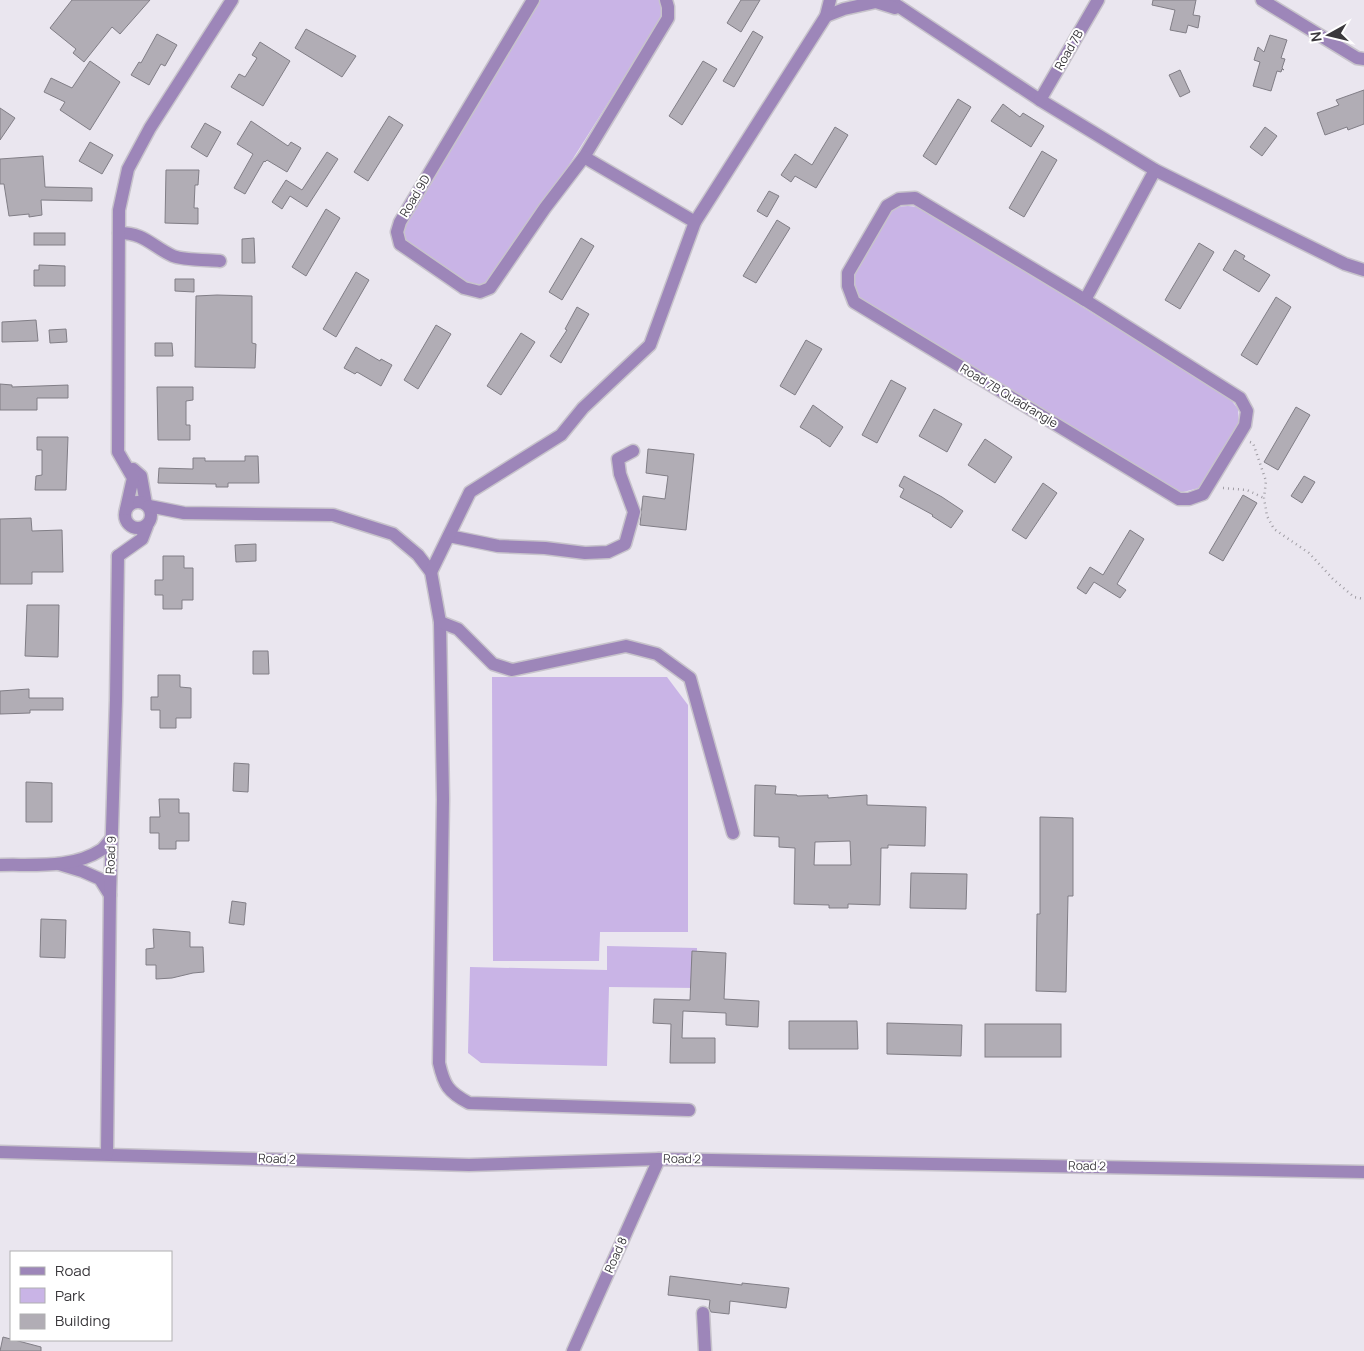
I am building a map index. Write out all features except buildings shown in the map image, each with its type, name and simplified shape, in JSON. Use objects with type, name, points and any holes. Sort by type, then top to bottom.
[{"type":"street","points":[[118,556],[132,541],[126,515],[133,478],[118,452],[119,210],[128,169],[150,128],[232,0]]},
{"type":"street","name":"Road 9D","points":[[533,0],[400,222],[397,232],[400,244],[464,288],[480,292],[490,288],[545,208],[584,157],[668,18],[666,0]]},
{"type":"street","points":[[431,572],[470,492],[561,436],[583,408],[650,345],[695,222],[826,16],[830,0]]},
{"type":"street","points":[[889,0],[904,12],[1040,100],[1155,170],[1345,264],[1364,270]]},
{"type":"street","name":"Road 7B","points":[[1040,100],[1098,0]]},
{"type":"street","points":[[1262,0],[1357,58],[1364,59]]},
{"type":"street","points":[[826,16],[844,9],[876,2],[904,12]]},
{"type":"street","points":[[584,157],[695,222]]},
{"type":"street","points":[[1085,300],[1155,170]]},
{"type":"street","name":"Road 7B Quadrangle","points":[[915,198],[1085,300],[1240,398],[1247,411],[1245,425],[1203,494],[1189,499],[1179,499],[854,302],[848,286],[848,273],[887,206],[899,199],[915,198]]},
{"type":"street","points":[[119,233],[144,238],[174,257],[220,261]]},
{"type":"street","points":[[449,536],[498,546],[545,548],[584,553],[608,552],[625,544],[634,512],[620,474],[618,459],[633,451]]},
{"type":"street","points":[[118,452],[140,476],[152,514],[142,539],[118,556]]},
{"type":"street","points":[[184,513],[166,517],[141,528],[135,528],[130,525],[126,515],[130,504],[141,501],[148,505],[184,513],[333,515],[393,534],[418,555],[431,572],[440,622],[443,799],[439,1063],[443,1079],[454,1095],[469,1102],[690,1110]]},
{"type":"street","name":"Road 9","points":[[107,1154],[110,896],[118,556]]},
{"type":"street","points":[[440,622],[458,629],[493,664],[512,670],[626,646],[657,654],[690,678],[733,832]]},
{"type":"street","points":[[0,865],[59,864],[85,857],[101,849],[112,838]]},
{"type":"street","points":[[59,864],[100,879],[110,896]]},
{"type":"street","name":"Road 2","points":[[0,1152],[469,1165],[659,1159],[1364,1172]]},
{"type":"street","name":"Road 8","points":[[573,1351],[659,1159]]},
{"type":"street","points":[[703,1313],[705,1351]]},
{"type":"path","points":[[1239,435],[1253,444],[1266,480],[1264,498],[1267,516],[1274,529],[1309,554],[1354,597],[1364,600]]},
{"type":"path","points":[[1208,486],[1247,490],[1264,498]]},
{"type":"green space","points":[[538,0],[662,0],[663,16],[562,176],[489,281],[483,285],[468,285],[405,242],[404,225]]},
{"type":"green space","points":[[894,207],[919,207],[1228,396],[1238,409],[1239,423],[1199,488],[1179,493],[858,298],[854,287],[853,275],[859,261]]},
{"type":"green space","points":[[492,677],[667,677],[688,705],[688,932],[600,932],[599,961],[493,961]]},
{"type":"green space","points":[[607,946],[697,948],[696,988],[609,987],[607,1066],[481,1063],[468,1053],[470,967],[607,970]]}]
